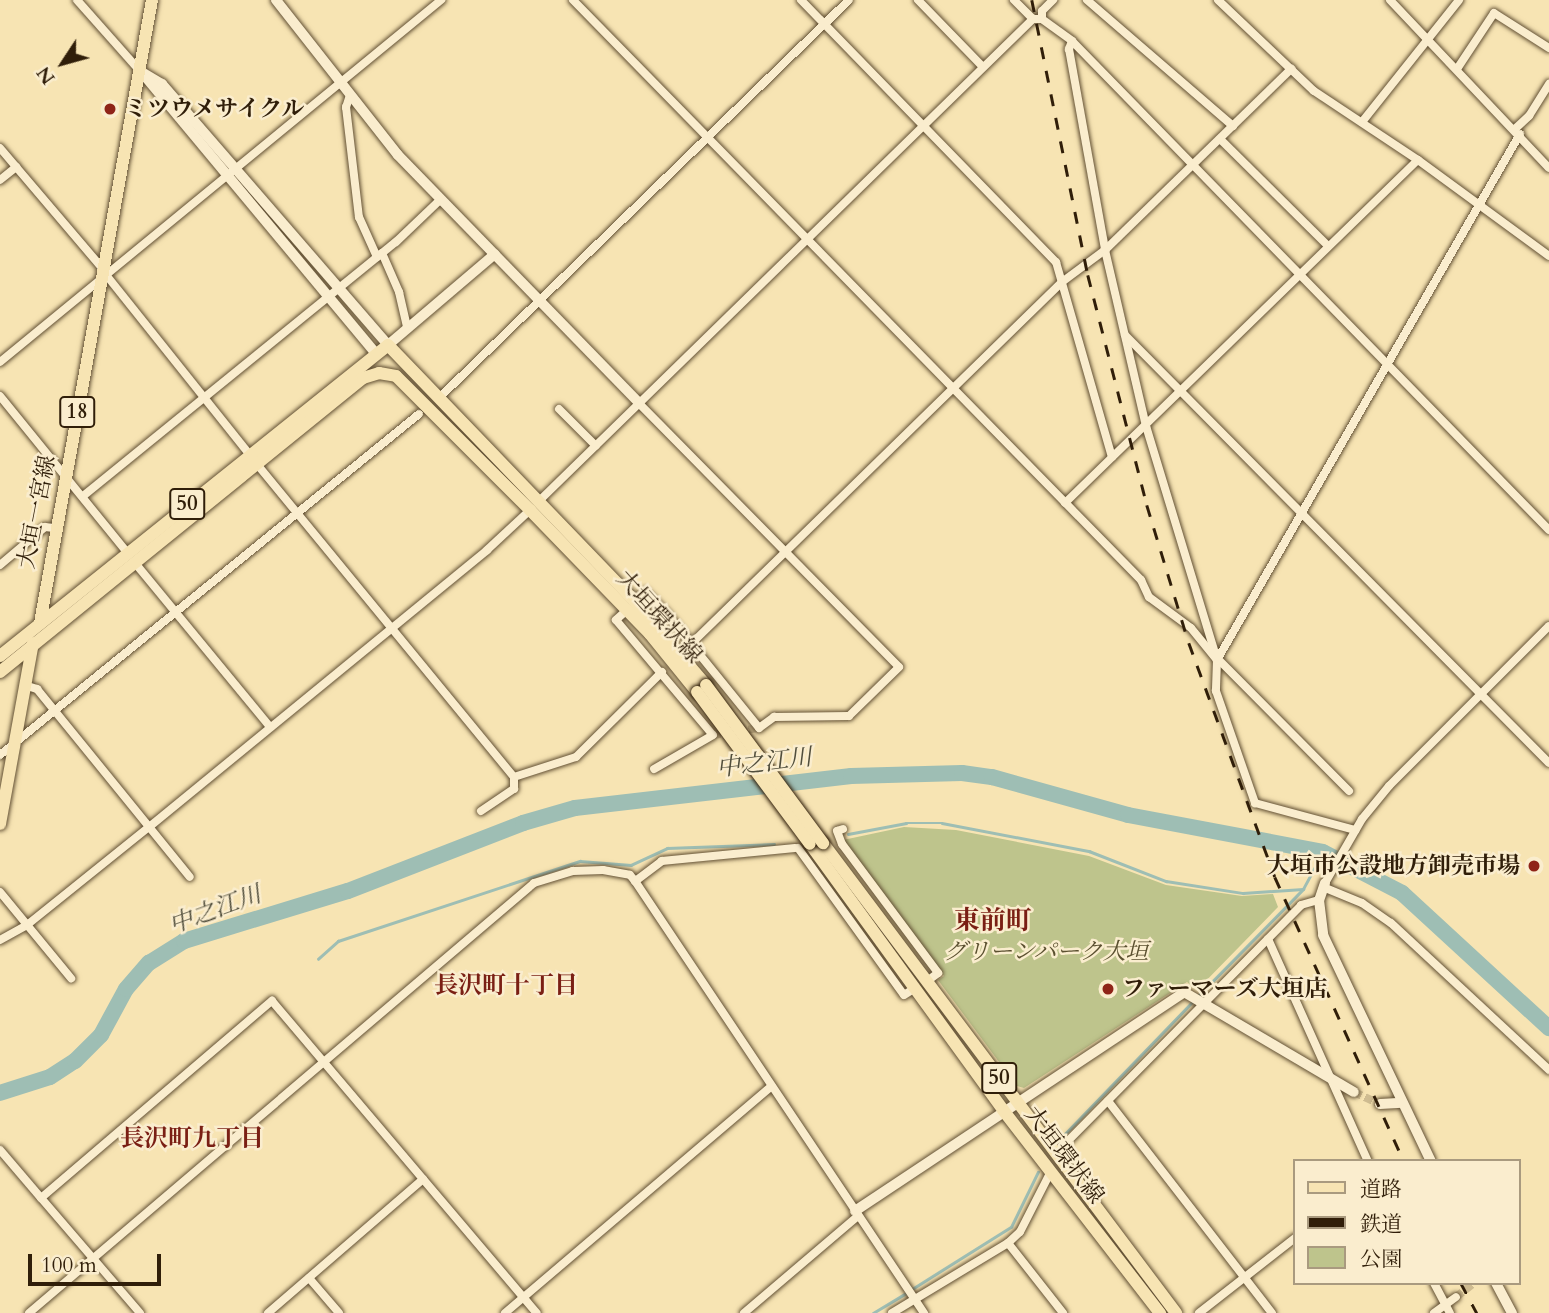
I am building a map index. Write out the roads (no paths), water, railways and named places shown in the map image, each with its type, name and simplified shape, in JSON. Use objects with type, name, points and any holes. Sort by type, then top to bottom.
[{"type":"main road","name":"大垣一宮線","points":[[0,824],[24,685],[41,622],[54,528],[152,0]]},
{"type":"main road","name":"50","points":[[0,672],[34,640],[135,563],[388,345]]},
{"type":"main road","name":"大垣環状線","points":[[388,345],[439,398],[534,506]]},
{"type":"main road","name":"50","points":[[376,354],[396,376]]},
{"type":"main road","name":"50","points":[[2,651],[127,552],[363,378],[376,354]]},
{"type":"main road","points":[[363,378],[379,373],[396,376]]},
{"type":"main road","name":"大垣環状線","points":[[396,376],[534,506],[631,606],[702,689],[806,845],[1016,1101],[1176,1313]]},
{"type":"main road","name":"大垣環状線","points":[[920,985],[1003,1110],[1160,1313]]},
{"type":"street","points":[[78,0],[376,354]]},
{"type":"street","points":[[276,0],[398,155],[899,667],[849,716],[774,717],[758,728],[692,643],[645,592],[616,620],[713,735],[654,769]]},
{"type":"street","points":[[0,362],[441,0]]},
{"type":"street","points":[[573,0],[1140,580],[1149,597],[1191,628],[1217,659],[1349,791]]},
{"type":"street","points":[[801,0],[1056,262],[1112,457]]},
{"type":"street","points":[[439,398],[849,0]]},
{"type":"street","points":[[918,0],[983,67]]},
{"type":"street","points":[[1014,0],[1037,19],[1072,41],[1549,530]]},
{"type":"street","points":[[0,940],[27,926],[149,827],[391,628],[534,506],[983,67],[1037,19],[1053,0]]},
{"type":"street","points":[[1087,0],[1233,126]]},
{"type":"street","points":[[1218,0],[1314,91],[1418,160],[1549,256]]},
{"type":"street","points":[[1390,0],[1518,131],[1549,168]]},
{"type":"street","points":[[1362,122],[1459,0]]},
{"type":"street","points":[[1457,69],[1494,13],[1549,48]]},
{"type":"street","points":[[1072,41],[1069,49],[1105,250],[1146,426],[1217,659],[1216,691],[1255,803],[1353,834]]},
{"type":"street","points":[[692,643],[1062,282],[1105,250],[1291,69]]},
{"type":"street","points":[[140,71],[162,84],[237,167],[388,345],[495,254]]},
{"type":"street","points":[[1217,659],[1385,364],[1481,205],[1518,131],[1546,94],[1549,84]]},
{"type":"street","points":[[350,95],[346,107],[359,217],[399,292],[407,328]]},
{"type":"street","points":[[1220,139],[1328,246]]},
{"type":"street","points":[[0,148],[514,777],[514,789],[481,811]]},
{"type":"street","points":[[1065,503],[1418,160]]},
{"type":"street","points":[[0,180],[16,167]]},
{"type":"street","points":[[83,496],[379,255],[441,199]]},
{"type":"street","points":[[1125,335],[1183,390],[1549,763]]},
{"type":"street","points":[[0,396],[127,552]]},
{"type":"street","points":[[559,409],[596,446]]},
{"type":"street","points":[[0,755],[419,414]]},
{"type":"street","points":[[0,565],[45,527],[54,528]]},
{"type":"street","points":[[135,563],[270,727]]},
{"type":"street","points":[[1430,1159],[1323,935],[1318,900],[1369,808],[1549,626]]},
{"type":"street","points":[[514,777],[576,757],[662,672]]},
{"type":"street","points":[[24,685],[37,689],[190,877]]},
{"type":"street","points":[[635,881],[662,861],[806,845],[904,995],[938,973],[842,844],[837,831],[843,829]]},
{"type":"street","points":[[29,1313],[534,883],[573,871],[603,870],[629,875],[635,881],[924,1313]]},
{"type":"street","points":[[1324,885],[1362,903],[1391,923],[1549,1070]]},
{"type":"street","points":[[0,892],[71,978]]},
{"type":"street","points":[[1055,1154],[1301,905],[1318,900]]},
{"type":"street","points":[[1268,939],[1367,1159]]},
{"type":"street","points":[[744,1313],[857,1213],[1016,1101],[1184,992],[1354,1092]]},
{"type":"street","points":[[41,1198],[272,1001],[537,1313]]},
{"type":"street","points":[[505,1313],[772,1086]]},
{"type":"street","points":[[1108,1101],[1272,1313]]},
{"type":"street","points":[[1380,1104],[1402,1103]]},
{"type":"street","points":[[0,1150],[139,1313]]},
{"type":"street","points":[[892,1313],[1008,1243],[1020,1232],[1050,1173]]},
{"type":"street","points":[[268,1313],[423,1179]]},
{"type":"street","points":[[1199,1313],[1294,1239]]},
{"type":"street","points":[[1008,1243],[1063,1313]]},
{"type":"street","points":[[309,1278],[339,1313]]},
{"type":"street","points":[[1435,1285],[1450,1313]]},
{"type":"street","points":[[1497,1285],[1512,1313]]},
{"type":"street","points":[[1434,1313],[1457,1297]]},
{"type":"waterway","name":"中之江川","points":[[0,1093],[50,1077],[75,1061],[101,1035],[126,989],[149,963],[184,941],[348,891],[523,823],[575,808],[851,776],[962,773],[992,777],[1128,815],[1323,852],[1402,893],[1549,1028]]},
{"type":"waterway","points":[[848,834],[906,823],[942,823],[1089,851],[1166,881],[1243,893],[1303,889]]},
{"type":"waterway","points":[[318,959],[338,941],[580,861],[631,865],[667,848],[774,844]]},
{"type":"waterway","points":[[1198,996],[1303,889],[1323,852]]},
{"type":"waterway","points":[[1057,1142],[1193,1001]]},
{"type":"waterway","points":[[912,1289],[1011,1227],[1038,1172]]},
{"type":"waterway","points":[[873,1313],[906,1293]]},
{"type":"tunnel","points":[[713,735],[759,728]]},
{"type":"tunnel","points":[[1354,1092],[1380,1104]]},
{"type":"tunnel","points":[[1456,1297],[1471,1285]]},
{"type":"railway","points":[[1032,0],[1088,275],[1147,505],[1189,643],[1275,877],[1403,1159]]},
{"type":"railway","points":[[1462,1285],[1477,1313]]},
{"type":"place","name":"ミツウメサイクル","points":[[110,109]]},
{"type":"place","name":"大垣市公設地方卸売市場","points":[[1534,866]]},
{"type":"place","name":"ファーマーズ大垣店","points":[[1108,989]]},
{"type":"district","name":"東前町","points":[[993,921]]},
{"type":"district","name":"長沢町十丁目","points":[[506,986]]},
{"type":"district","name":"長沢町九丁目","points":[[192,1139]]},
{"type":"park label","name":"グリーンパーク大垣","points":[[1046,952]]}]
